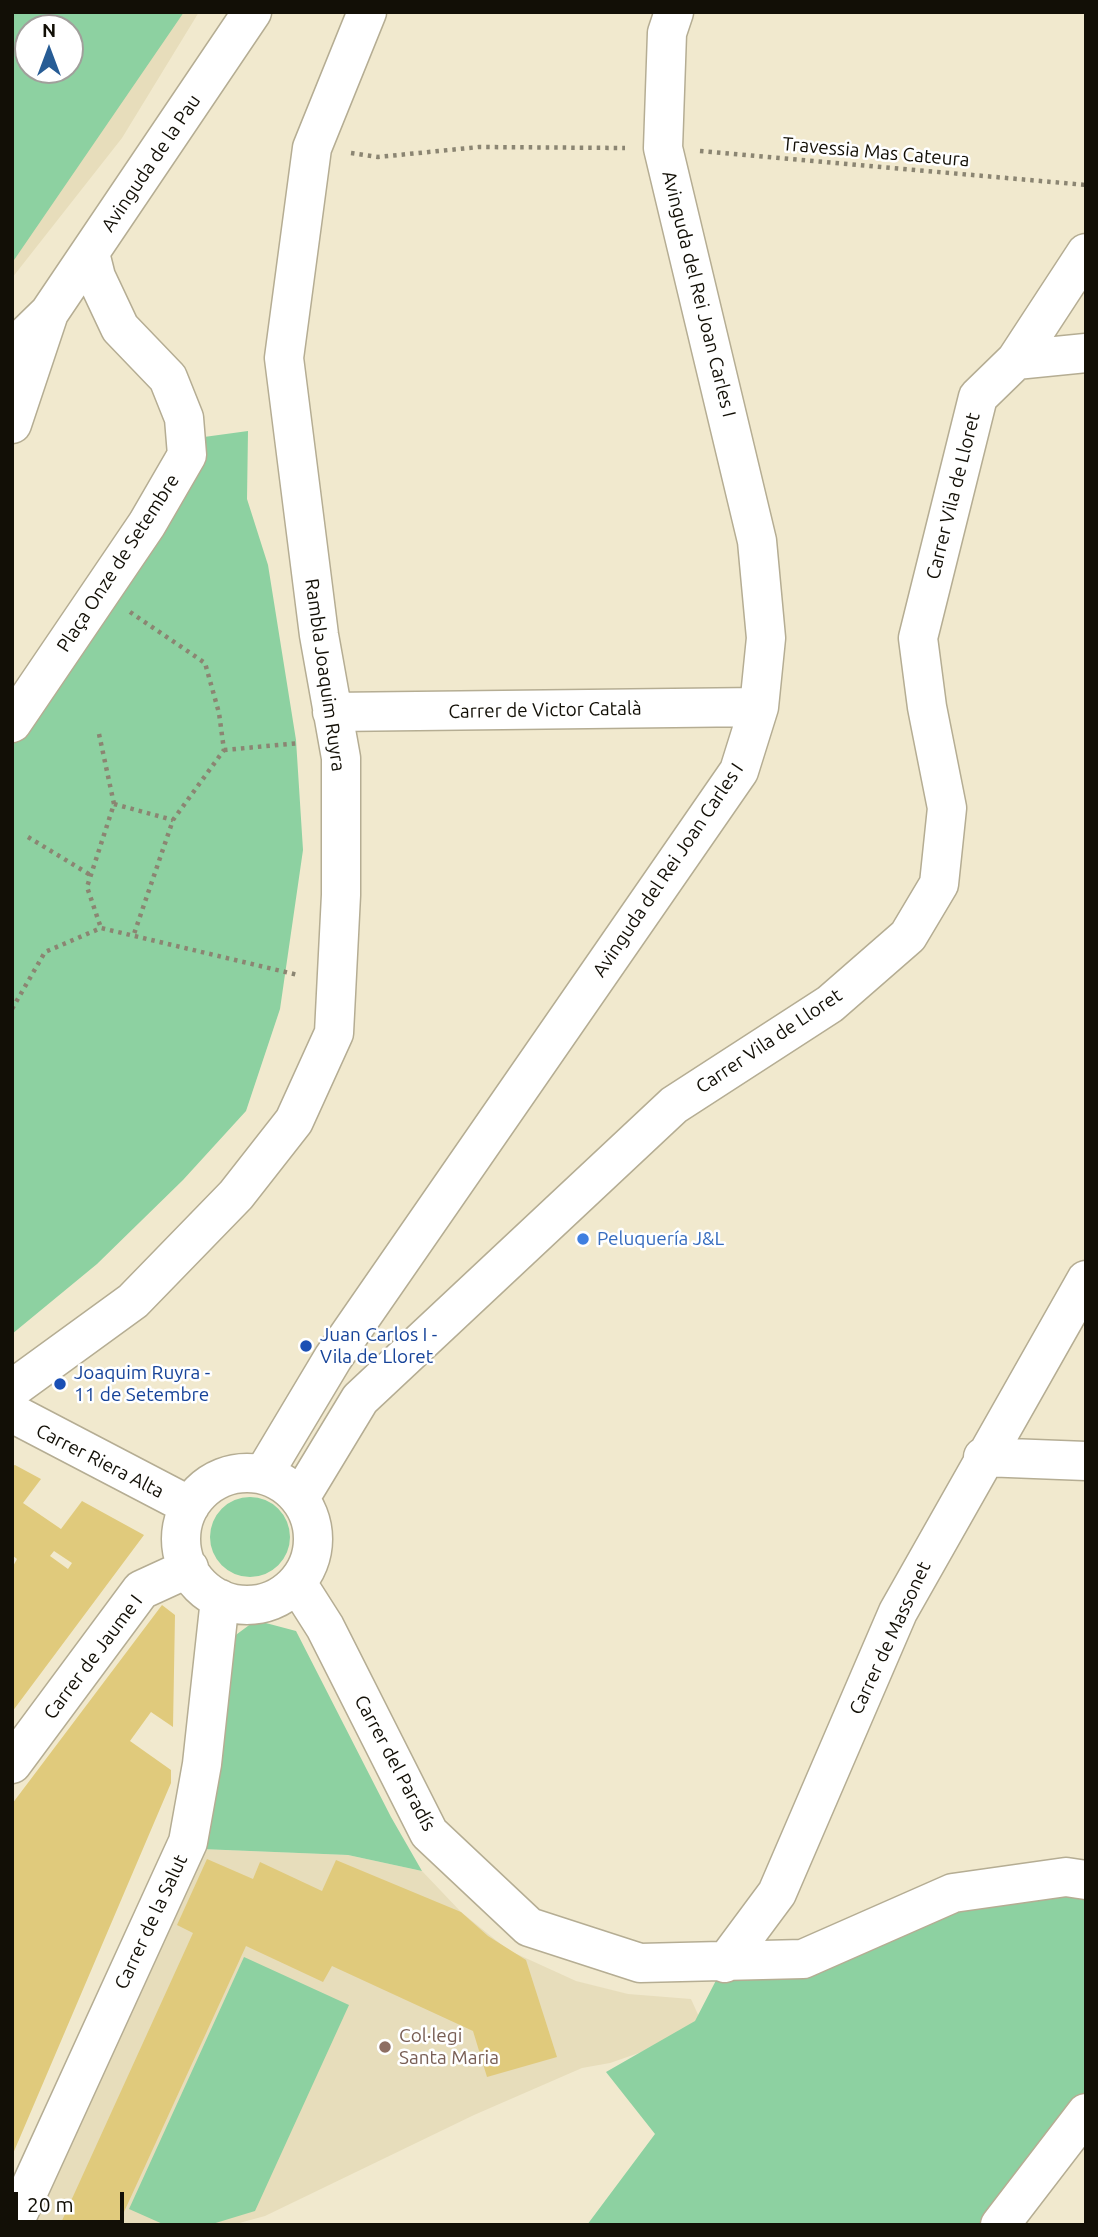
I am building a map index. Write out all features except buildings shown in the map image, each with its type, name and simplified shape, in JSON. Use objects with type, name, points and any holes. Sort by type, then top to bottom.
[{"type":"street","name":"Avinguda de la Pau","points":[[12,349],[49,313],[252,12]]},
{"type":"street","name":"Rambla Joaquim Ruyra","points":[[12,1389],[133,1301],[236,1195],[294,1121],[334,1033],[341,895],[341,758],[318,635],[284,358],[312,148],[367,12]]},
{"type":"street","name":"Avinguda del Rei Joan Carles I","points":[[263,1475],[333,1358],[738,771],[759,707],[766,638],[757,541],[663,148],[667,33],[674,12]]},
{"type":"street","name":"Plaça Onze de Setembre","points":[[12,723],[147,524],[187,455],[184,418],[167,378],[120,328],[96,277],[90,253]]},
{"type":"street","name":"Carrer Vila de Lloret","points":[[300,1498],[360,1399],[674,1105],[830,1004],[908,936],[939,884],[947,808],[927,707],[918,638],[978,397],[1016,360],[1086,253]]},
{"type":"street","name":"Avinguda de la Pau","points":[[12,424],[49,313]]},
{"type":"street","points":[[1016,360],[1086,353]]},
{"type":"street","name":"Carrer de Victor Català","points":[[335,726],[759,707]]},
{"type":"street","name":"Carrer de Massonet","points":[[725,1963],[777,1893],[898,1612],[983,1457],[1086,1280]]},
{"type":"street","name":"Carrer Riera Alta","points":[[12,1413],[190,1506]]},
{"type":"street","points":[[983,1457],[1086,1461]]},
{"type":"street","points":[[242,1473],[263,1475],[283,1483],[300,1498],[310,1518],[313,1541],[309,1563],[297,1583],[284,1594],[253,1605],[220,1599],[207,1591],[189,1569],[181,1544],[184,1518],[203,1490],[221,1478],[242,1473]]},
{"type":"street","name":"Carrer de Jaume I","points":[[12,1764],[141,1590],[189,1569]]},
{"type":"street","name":"Carrer del Paradís","points":[[297,1583],[325,1627],[429,1833],[530,1927],[640,1963],[803,1959],[953,1893],[1066,1877],[1086,1880]]},
{"type":"street","name":"Carrer de la Salut","points":[[13,2225],[188,1842],[202,1764],[220,1599]]},
{"type":"street","points":[[1000,2225],[1086,2113]]},
{"type":"path","name":"Travessia Mas Cateura","points":[[312,148],[378,157],[479,147],[663,148],[1086,185]]},
{"type":"path","points":[[100,592],[205,663],[219,713],[224,750]]},
{"type":"path","points":[[134,934],[173,820],[224,750],[335,726]]},
{"type":"path","points":[[99,734],[114,804],[88,887],[101,928]]},
{"type":"path","points":[[114,804],[173,820]]},
{"type":"path","points":[[27,837],[92,876]]},
{"type":"path","points":[[12,1009],[45,952],[101,928],[336,985]]},
{"type":"shaded area","points":[[12,12],[199,12],[122,138],[12,278]]},
{"type":"shaded area","name":"Col·legi Santa Maria","points":[[201,1849],[348,1855],[422,1871],[461,1912],[508,1950],[576,1981],[628,1994],[691,1999],[705,2030],[610,2063],[582,2068],[474,2115],[265,2216],[232,2225],[32,2225]]},
{"type":"green space","points":[[12,12],[184,12],[12,263]]},
{"type":"green space","points":[[248,431],[247,499],[268,565],[296,740],[303,850],[280,1009],[246,1111],[183,1180],[97,1264],[12,1334],[12,740],[204,437]]},
{"type":"green space","points":[[250,1497],[265,1500],[278,1509],[287,1522],[290,1537],[287,1552],[278,1565],[265,1574],[250,1577],[235,1574],[222,1565],[213,1552],[210,1537],[213,1522],[222,1509],[235,1500]]},
{"type":"green space","points":[[262,1622],[296,1631],[391,1817],[422,1871],[348,1855],[201,1849],[215,1801],[229,1640],[252,1623]]},
{"type":"green space","points":[[1086,1880],[1086,2113],[1000,2225],[587,2225],[655,2134],[606,2072],[695,2021],[725,1963],[953,1893]]},
{"type":"green space","points":[[244,1957],[349,2005],[255,2211],[209,2225],[165,2225],[129,2209]]},
{"type":"place","name":"Peluquería J&L","points":[[583,1239]]},
{"type":"place","name":"Juan Carlos I - Vila de Lloret","points":[[306,1346]]},
{"type":"place","name":"Joaquim Ruyra - 11 de Setembre","points":[[60,1384]]},
{"type":"place","name":"Col·legi Santa Maria","points":[[385,2047]]}]
